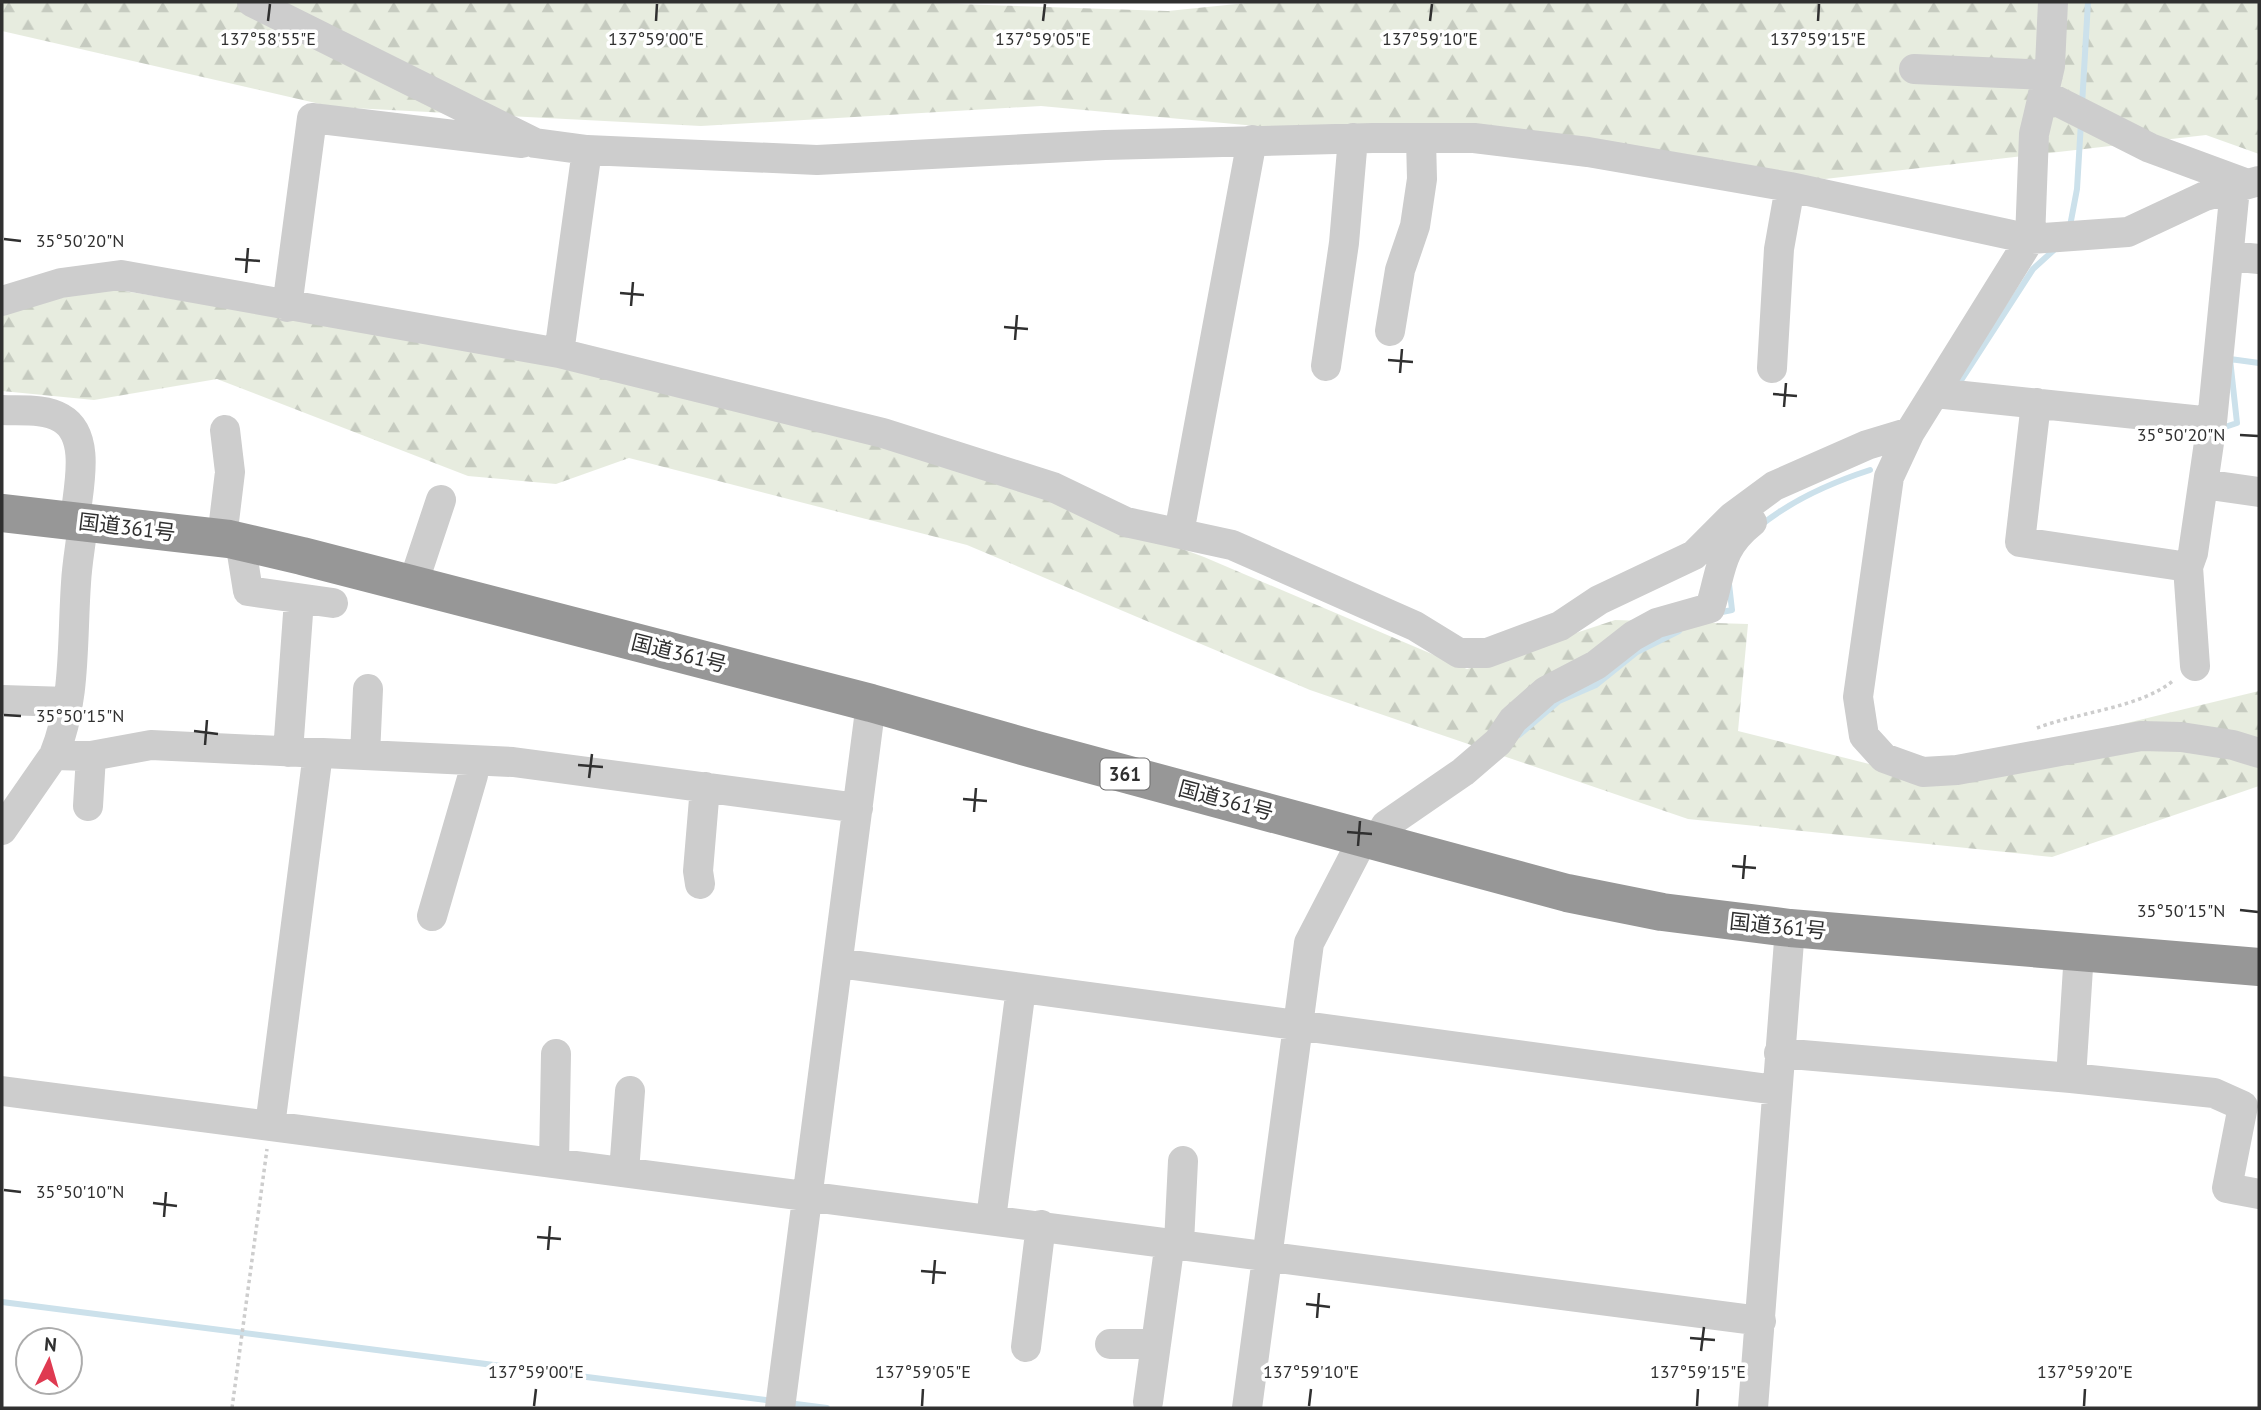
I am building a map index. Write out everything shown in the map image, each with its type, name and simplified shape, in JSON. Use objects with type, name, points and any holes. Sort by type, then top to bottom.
[{"type":"highway","name":"国道361号","points":[[2,513],[231,540],[413,584],[872,703],[1032,749],[1567,893],[1662,912],[1790,928],[2259,967]]},
{"type":"street","points":[[252,2],[535,143]]},
{"type":"street","points":[[2053,2],[2046,85],[2034,134],[2030,239],[1910,432],[1889,477],[1858,696],[1864,736],[1884,758],[1923,772],[1957,770],[2141,736],[2181,737],[2233,745],[2259,753]]},
{"type":"street","points":[[1914,69],[2046,85],[2150,148],[2250,180]]},
{"type":"street","points":[[288,307],[312,118],[509,144],[535,143],[587,150],[817,160],[1252,140],[1474,138],[1588,152],[1790,187],[2030,239],[2128,232],[2205,196],[2250,180]]},
{"type":"street","points":[[1326,366],[1344,243],[1353,138]]},
{"type":"street","points":[[1390,331],[1400,270],[1415,226],[1422,179],[1421,139]]},
{"type":"street","points":[[1180,533],[1252,140]]},
{"type":"street","points":[[559,353],[587,150]]},
{"type":"street","points":[[2194,660],[2188,567],[2193,553],[2213,422],[2229,256],[2250,180]]},
{"type":"street","points":[[1772,368],[1779,249],[1790,187]]},
{"type":"street","points":[[2229,256],[2259,259]]},
{"type":"street","points":[[2,301],[61,283],[121,275],[288,307],[559,353],[883,433],[1053,487],[1126,522],[1232,545],[1415,625],[1459,653],[1487,653],[1560,626],[1599,600],[1694,555],[1732,517],[1774,486],[1867,445],[1910,432]]},
{"type":"street","points":[[1935,393],[2213,422]]},
{"type":"street","points":[[2036,403],[2020,542],[2188,567]]},
{"type":"street","points":[[2,410],[36,411],[61,418],[75,432],[80,451],[76,583],[68,702],[63,733],[54,755],[2,830]]},
{"type":"street","points":[[225,430],[230,472],[231,540],[248,591],[333,603]]},
{"type":"street","points":[[1247,1408],[1273,1257],[1302,1026],[1309,943],[1370,839],[1463,772],[1498,742],[1513,720],[1546,691],[1596,665],[1633,636],[1657,623],[1681,614],[1710,608],[1719,566],[1738,534],[1786,497],[1910,432]]},
{"type":"street","points":[[2203,484],[2259,492]]},
{"type":"street","points":[[413,584],[441,499]]},
{"type":"street","points":[[288,752],[299,600]]},
{"type":"street","points":[[365,755],[368,689]]},
{"type":"street","points":[[2,700],[68,702]]},
{"type":"street","points":[[781,1404],[872,703]]},
{"type":"street","points":[[54,755],[91,756],[151,746],[513,762],[858,808]]},
{"type":"street","points":[[270,1126],[318,753]]},
{"type":"street","points":[[88,806],[91,756]]},
{"type":"street","points":[[432,916],[473,775],[468,760]]},
{"type":"street","points":[[700,884],[698,871],[705,787]]},
{"type":"street","points":[[1753,1408],[1790,928]]},
{"type":"street","points":[[2071,1079],[2079,952]]},
{"type":"street","points":[[838,963],[1776,1090]]},
{"type":"street","points":[[991,1219],[1021,988]]},
{"type":"street","points":[[1779,1053],[2214,1093],[2243,1106],[2227,1188],[2259,1194]]},
{"type":"street","points":[[554,1163],[556,1054]]},
{"type":"street","points":[[2,1091],[1761,1321]]},
{"type":"street","points":[[624,1172],[630,1091]]},
{"type":"street","points":[[1148,1402],[1175,1243],[1182,1161]]},
{"type":"street","points":[[1026,1347],[1041,1225]]},
{"type":"street","points":[[1111,1344],[1156,1344]]},
{"type":"path","points":[[2028,732],[2165,688],[2194,660]]},
{"type":"path","points":[[232,1408],[270,1126]]},
{"type":"green space","points":[[2,2],[896,2],[1168,11],[1256,2],[2259,2],[2259,154],[2206,135],[1825,179],[1041,106],[701,126],[333,107],[2,31]]},
{"type":"green space","points":[[112,289],[765,395],[1204,557],[1467,669],[1615,620],[1748,624],[1738,731],[1913,775],[2259,691],[2259,786],[2052,857],[1688,819],[1310,690],[967,545],[629,458],[556,484],[468,476],[217,379],[94,400],[2,391],[2,293]]},
{"type":"waterway","points":[[2082,105],[2088,2]]},
{"type":"waterway","points":[[2070,226],[2077,189],[2081,122]]},
{"type":"waterway","points":[[1956,388],[2033,269],[2055,249]]},
{"type":"waterway","points":[[2219,429],[2237,423],[2230,359],[2259,363]]},
{"type":"waterway","points":[[1760,526],[1812,493],[1870,470]]},
{"type":"waterway","points":[[1717,613],[1732,610],[1729,584]]},
{"type":"waterway","points":[[1519,735],[1559,701],[1596,685],[1637,652],[1679,631]]},
{"type":"waterway","points":[[2,1302],[774,1401]]},
{"type":"waterway","points":[[788,1403],[827,1408]]}]
